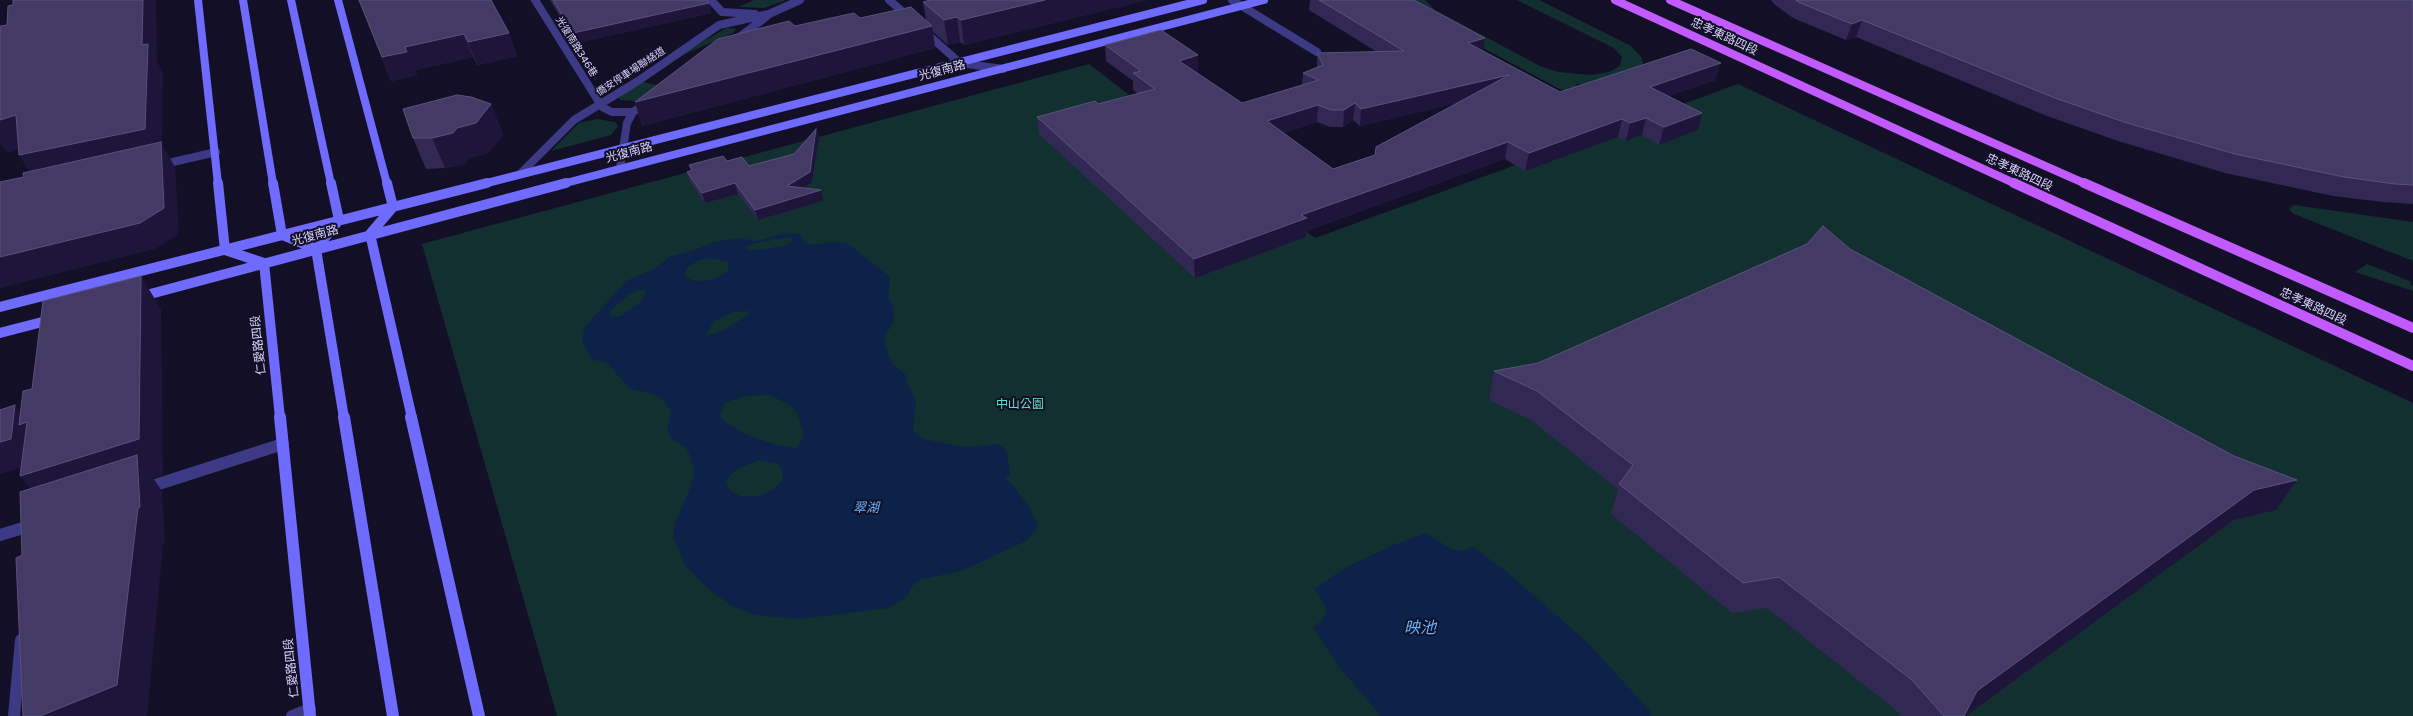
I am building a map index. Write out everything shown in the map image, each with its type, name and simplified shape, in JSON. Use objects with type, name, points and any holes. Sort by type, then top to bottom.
[{"type":"main road","points":[[198,0],[216,152],[225,250],[264,263]]},
{"type":"main road","points":[[243,0],[282,235],[316,249]]},
{"type":"main road","points":[[291,0],[339,220],[316,249],[393,716]]},
{"type":"main road","points":[[338,0],[393,207],[370,234],[479,716]]},
{"type":"main road","name":"光復南路","points":[[0,307],[1203,0]]},
{"type":"main road","name":"光復南路","points":[[128,300],[370,234],[1264,0]]},
{"type":"main road","name":"忠孝東路四段","points":[[1615,0],[2413,366]]},
{"type":"main road","name":"忠孝東路四段","points":[[1670,0],[2413,328]]},
{"type":"main road","name":"仁愛路四段","points":[[264,263],[310,712]]},
{"type":"main road","points":[[0,333],[66,315]]},
{"type":"street","name":"光復南路346巷","points":[[535,0],[600,104]]},
{"type":"street","points":[[711,0],[722,12],[769,14]]},
{"type":"street","name":"僑安停車場聯絡道","points":[[520,174],[574,120],[638,81],[719,25],[769,14],[800,0]]},
{"type":"street","points":[[889,0],[913,21]]},
{"type":"street","points":[[1232,0],[1317,52]]},
{"type":"street","name":"僑安停車場聯絡道","points":[[729,45],[769,14]]},
{"type":"street","points":[[919,26],[960,63],[1003,68]]},
{"type":"street","points":[[620,168],[627,123],[633,112],[656,95]]},
{"type":"street","points":[[600,104],[606,110],[612,112],[633,112]]},
{"type":"street","points":[[148,168],[216,152]]},
{"type":"street","points":[[50,334],[51,319]]},
{"type":"street","points":[[136,492],[283,444]]},
{"type":"street","points":[[30,541],[33,509]]},
{"type":"street","points":[[0,535],[47,520]]},
{"type":"street","points":[[14,716],[22,628]]},
{"type":"street","points":[[292,716],[310,712]]},
{"type":"green space","points":[[754,0],[786,0],[764,8],[739,7]]},
{"type":"green space","points":[[1394,0],[1425,0],[1435,10],[1540,66],[1558,72],[1591,75],[1609,72],[1620,66],[1622,57],[1614,48],[1517,0],[1539,0],[1631,46],[1642,58],[1643,65],[1640,71],[1598,85],[1575,84],[1582,88],[1567,93]]},
{"type":"green space","points":[[726,28],[736,29],[733,33],[685,54],[643,82],[660,86],[635,101],[620,100],[618,97],[689,50]]},
{"type":"green space","name":"中山公園","points":[[1089,64],[1315,238],[1738,84],[2413,403],[2413,716],[557,716],[422,244]]},
{"type":"green space","points":[[597,119],[615,122],[618,126],[611,135],[551,151],[579,123]]},
{"type":"green space","points":[[2294,205],[2413,222],[2413,261],[2294,214],[2289,209]]},
{"type":"green space","points":[[2367,264],[2412,282],[2410,284],[2413,286],[2413,291],[2355,272]]},
{"type":"water","name":"翠湖","points":[[787,233],[799,234],[806,243],[814,245],[831,242],[847,243],[890,277],[888,299],[892,302],[894,313],[892,325],[885,335],[885,346],[893,365],[906,375],[908,386],[914,396],[916,404],[913,429],[917,435],[924,439],[947,444],[968,447],[997,444],[1003,447],[1007,453],[1010,474],[1005,479],[1013,485],[1029,507],[1037,523],[1036,531],[1026,541],[963,570],[920,580],[913,585],[906,598],[888,608],[799,619],[755,615],[732,606],[707,588],[685,565],[673,536],[675,523],[691,486],[694,471],[691,458],[686,448],[672,439],[667,429],[671,412],[665,402],[658,396],[629,388],[607,363],[591,359],[582,341],[584,328],[626,281],[654,269],[671,256],[692,251],[715,242],[740,238],[755,241]],"holes":[[[788,237],[794,240],[786,245],[749,251],[747,246],[755,243]],[[708,258],[727,261],[729,265],[727,272],[712,280],[695,281],[687,278],[685,273],[688,267],[697,261]],[[645,290],[646,294],[641,302],[621,316],[612,317],[609,313],[631,293]],[[733,312],[750,312],[722,331],[705,336],[714,321]],[[770,395],[790,405],[797,413],[804,432],[802,440],[795,448],[774,444],[747,435],[725,422],[720,417],[724,403],[744,396]],[[759,460],[778,464],[783,472],[782,481],[771,491],[759,496],[740,496],[730,491],[726,482],[737,469]]]},
{"type":"water","name":"映池","points":[[1426,533],[1451,549],[1462,551],[1473,547],[1507,572],[1589,644],[1653,714],[1650,716],[1381,716],[1340,668],[1313,628],[1323,619],[1326,611],[1323,601],[1314,589],[1345,568],[1391,546]]},
{"type":"building","points":[[13,0],[143,0],[142,45],[148,44],[145,129],[19,155],[16,115],[0,120],[0,26],[7,25],[8,6],[13,5]]},
{"type":"building","points":[[359,0],[491,0],[509,33],[468,42],[464,34],[405,47],[407,52],[382,57]]},
{"type":"building","points":[[553,0],[706,0],[709,3],[573,33]]},
{"type":"building","points":[[930,0],[1045,0],[961,20],[957,17],[944,20],[923,2]]},
{"type":"building","points":[[1319,0],[1414,0],[1485,38],[1468,43],[1560,92],[1691,49],[1721,63],[1650,87],[1702,113],[1664,127],[1646,118],[1630,123],[1622,119],[1529,153],[1508,142],[1301,215],[1307,218],[1194,259],[1037,117],[1095,101],[1098,104],[1155,89],[1133,73],[1141,71],[1105,45],[1161,30],[1198,55],[1179,61],[1242,103],[1319,80],[1303,73],[1323,65],[1317,53],[1404,51]],"holes":[[[1509,75],[1376,147],[1375,155],[1333,169],[1267,121],[1318,105],[1331,110],[1344,110],[1355,103],[1361,109]]]},
{"type":"building","points":[[1796,0],[2413,0],[2413,185],[2344,177],[2235,154],[2127,123],[2055,98],[1862,20],[1852,24]]},
{"type":"building","points":[[911,7],[932,26],[635,102],[718,39],[789,21],[795,26],[854,13],[860,18]]},
{"type":"building","points":[[457,95],[471,97],[491,104],[476,123],[457,128],[453,133],[432,138],[413,138],[403,109]]},
{"type":"building","points":[[816,129],[810,172],[787,186],[821,190],[755,210],[735,183],[702,193],[687,172],[692,170],[689,165],[723,156],[727,161],[742,157],[749,166],[794,154]]},
{"type":"building","points":[[161,142],[164,208],[140,223],[0,257],[0,182],[24,177],[23,173]]},
{"type":"building","points":[[1823,226],[1850,249],[2234,456],[2297,480],[2254,490],[1977,691],[1964,716],[1944,716],[1912,680],[1779,577],[1743,583],[1619,484],[1633,465],[1537,391],[1494,371],[1538,363],[1807,244]]},
{"type":"building","points":[[141,276],[139,439],[20,476],[27,422],[19,425],[23,391],[32,389],[43,301]]},
{"type":"building","points":[[15,405],[11,439],[0,442],[0,410]]},
{"type":"building","points":[[137,455],[140,507],[138,508],[117,685],[40,716],[23,716],[16,558],[22,555],[20,492]]}]
